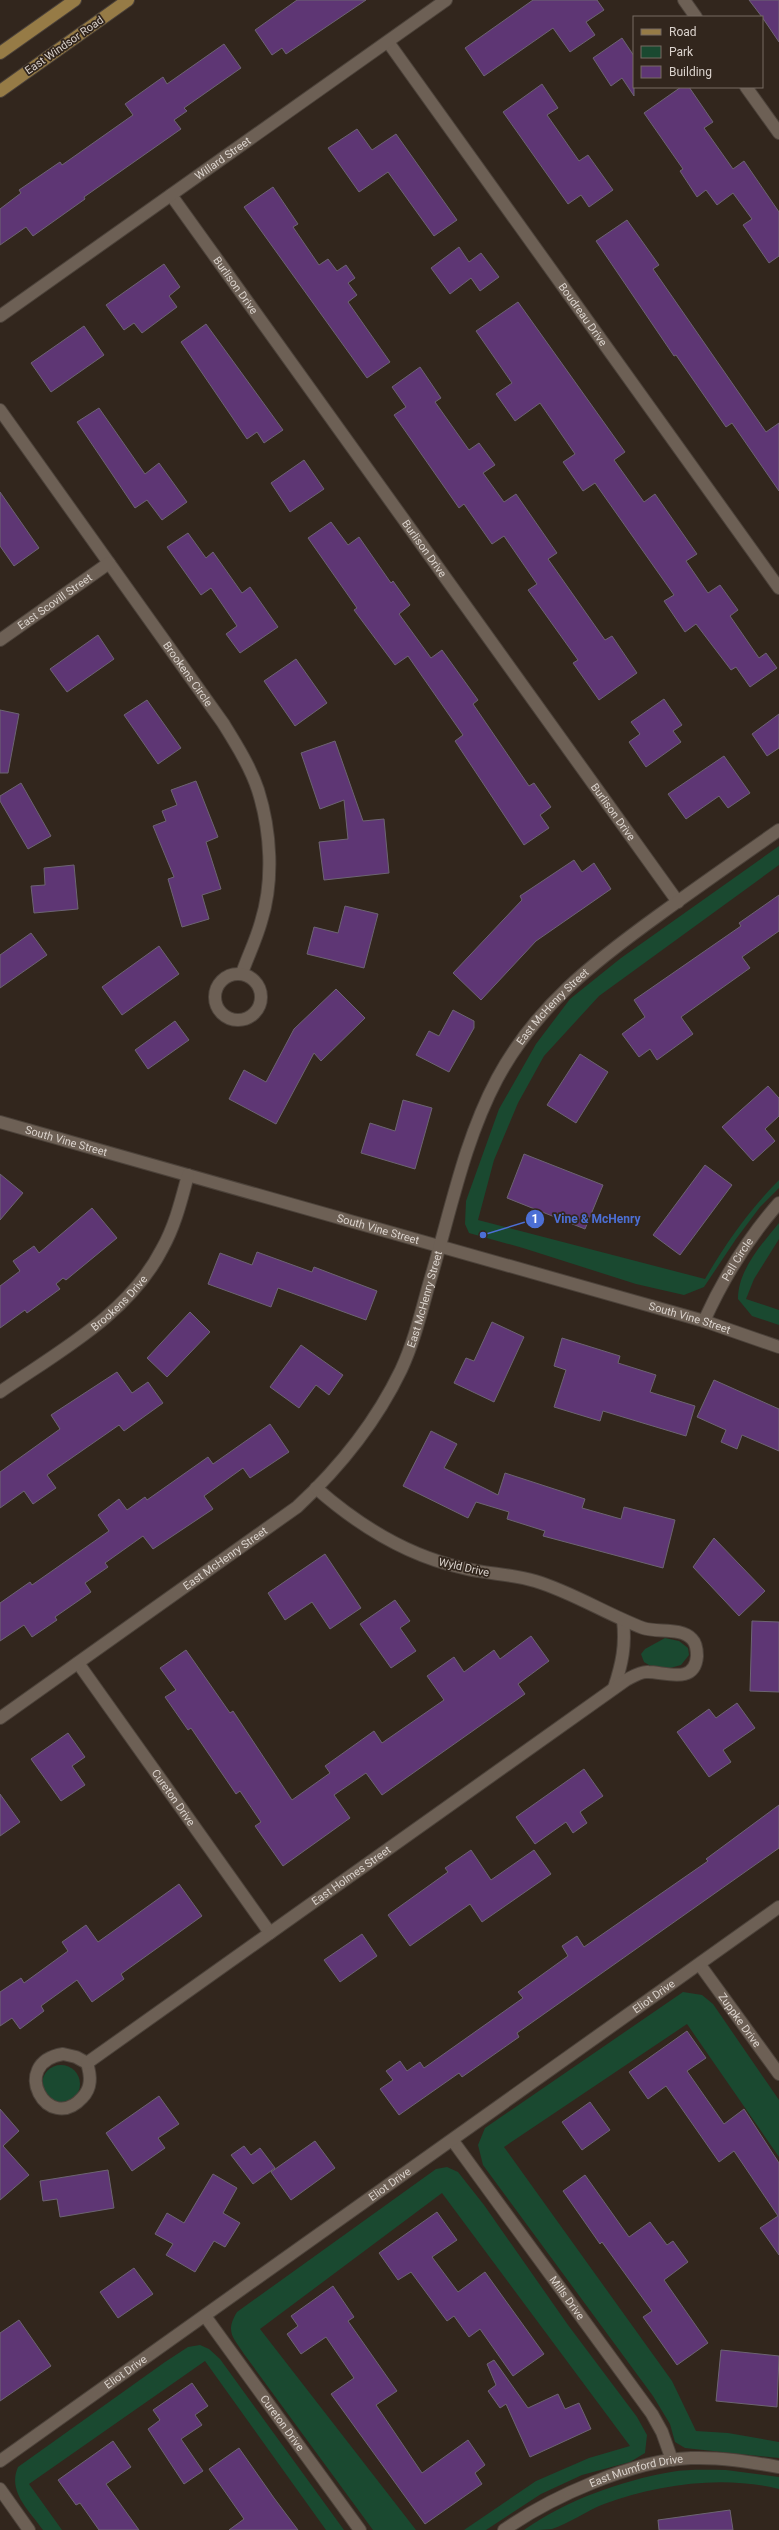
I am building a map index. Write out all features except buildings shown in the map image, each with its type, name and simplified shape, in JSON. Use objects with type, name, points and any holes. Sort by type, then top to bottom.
[{"type":"main road","points":[[0,53],[75,0]]},
{"type":"main road","name":"East Windsor Road","points":[[0,91],[128,0]]},
{"type":"street","name":"Willard Street","points":[[0,316],[446,0]]},
{"type":"street","points":[[684,0],[695,16]]},
{"type":"street","name":"Boudreau Drive","points":[[388,42],[779,588]]},
{"type":"street","points":[[747,88],[779,133]]},
{"type":"street","name":"Burlison Drive","points":[[171,195],[678,902]]},
{"type":"street","name":"Brookens Circle","points":[[0,410],[223,723],[244,757],[258,790],[264,819],[269,857],[268,887],[261,922],[242,973]]},
{"type":"street","name":"East Scovill Street","points":[[0,640],[109,563]]},
{"type":"street","name":"East McHenry Street","points":[[0,1718],[297,1507],[316,1488],[361,1435],[383,1403],[401,1369],[416,1332],[460,1171],[479,1118],[498,1078],[523,1038],[546,1008],[572,982],[599,959],[779,830]]},
{"type":"street","name":"South Vine Street","points":[[0,1122],[704,1321],[779,1347]]},
{"type":"street","name":"Brookens Drive","points":[[0,1392],[92,1328],[118,1306],[142,1280],[162,1250],[177,1215],[188,1175]]},
{"type":"street","name":"Pell Circle","points":[[704,1321],[735,1259],[756,1229],[779,1203]]},
{"type":"street","name":"Wyld Drive","points":[[316,1488],[345,1513],[395,1543],[430,1559],[463,1568],[533,1580],[623,1620],[650,1630],[683,1633],[693,1639],[698,1650],[696,1662],[691,1669],[677,1676],[647,1672],[636,1674],[614,1688]]},
{"type":"street","points":[[614,1688],[624,1656],[625,1638],[623,1620]]},
{"type":"street","name":"Cureton Drive","points":[[78,1663],[270,1933]]},
{"type":"street","name":"East Holmes Street","points":[[87,2063],[614,1688]]},
{"type":"street","name":"Eliot Drive","points":[[0,2462],[779,1908]]},
{"type":"street","name":"Zuppke Drive","points":[[700,1965],[779,2074]]},
{"type":"street","points":[[52,2056],[69,2056],[87,2063],[91,2075],[89,2086],[84,2097],[75,2105],[66,2109],[54,2108],[39,2095],[35,2085],[37,2073],[43,2063],[52,2056]]},
{"type":"street","name":"Mills Drive","points":[[453,2141],[652,2414],[662,2432],[672,2460]]},
{"type":"street","name":"Cureton Drive","points":[[205,2316],[360,2530]]},
{"type":"street","name":"East Mumford Drive","points":[[504,2530],[552,2501],[638,2467],[672,2460],[727,2459],[779,2467]]},
{"type":"street","points":[[0,2489],[29,2530]]},
{"type":"green space","points":[[779,846],[779,865],[599,996],[544,1056],[518,1103],[494,1160],[478,1220],[705,1279],[739,1227],[768,1191],[779,1180],[779,1188],[760,1207],[736,1239],[704,1287],[684,1295],[636,1284],[523,1248],[469,1233],[465,1224],[466,1201],[499,1109],[536,1044],[570,999],[621,958]]},
{"type":"green space","points":[[779,1223],[779,1239],[754,1279],[746,1299],[779,1310],[779,1325],[752,1316],[738,1299],[739,1288],[746,1268],[758,1249]]},
{"type":"green space","points":[[665,1638],[679,1641],[688,1648],[689,1655],[681,1665],[659,1671],[644,1662],[641,1654],[645,1649]]},
{"type":"green space","points":[[683,1992],[702,1995],[713,2004],[779,2100],[779,2157],[687,2024],[504,2147],[672,2381],[696,2431],[728,2433],[779,2442],[779,2458],[685,2448],[675,2442],[670,2424],[653,2396],[483,2165],[478,2145],[485,2128]]},
{"type":"green space","points":[[57,2065],[65,2065],[75,2070],[79,2077],[79,2091],[75,2098],[65,2103],[57,2103],[47,2098],[45,2095],[42,2088],[42,2080],[47,2070],[50,2068]]},
{"type":"green space","points":[[447,2167],[458,2172],[484,2205],[568,2325],[637,2417],[647,2435],[645,2453],[630,2462],[582,2475],[541,2494],[486,2530],[464,2530],[536,2481],[589,2458],[630,2446],[442,2193],[260,2329],[416,2530],[373,2530],[244,2354],[234,2339],[231,2325],[237,2312],[436,2169]]},
{"type":"green space","points":[[200,2345],[209,2349],[220,2359],[344,2530],[326,2530],[205,2361],[29,2484],[62,2530],[43,2530],[26,2508],[18,2493],[15,2485],[15,2476],[18,2467],[165,2362],[188,2347]]},
{"type":"green space","points":[[726,2470],[779,2477],[779,2489],[758,2485],[713,2482],[668,2487],[646,2491],[604,2504],[552,2529],[524,2530],[541,2519],[576,2501],[613,2486],[678,2471]]},
{"type":"place","name":"Vine & McHenry","points":[[483,1235]]}]
